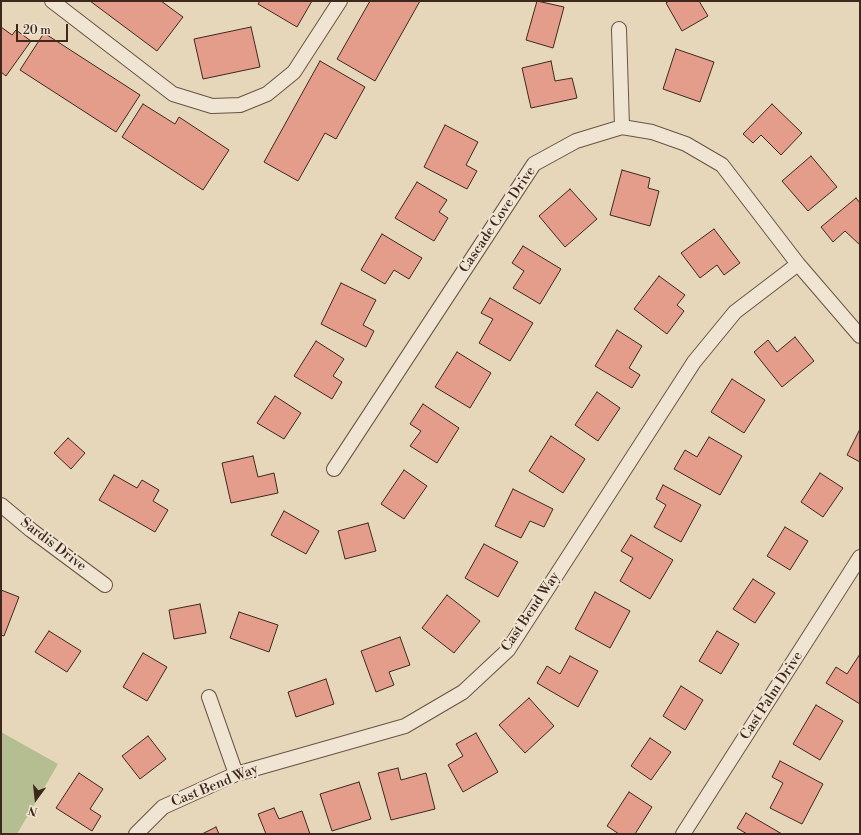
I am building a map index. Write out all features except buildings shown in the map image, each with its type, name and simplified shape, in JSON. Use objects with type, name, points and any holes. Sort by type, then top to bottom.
[{"type":"street","points":[[52,1],[173,94],[212,106],[240,105],[267,94],[294,72],[340,1]]},
{"type":"street","points":[[619,29],[622,127]]},
{"type":"street","name":"Cascade Cove Drive","points":[[334,469],[534,164],[576,141],[622,127],[652,132],[686,144],[722,165],[798,264],[860,336]]},
{"type":"street","name":"Cast Bend Way","points":[[136,834],[163,807],[236,774],[405,726],[463,692],[508,650],[694,362],[735,312],[798,264]]},
{"type":"street","name":"Sardis Drive","points":[[1,505],[31,530],[106,585]]},
{"type":"street","name":"Cast Palm Drive","points":[[683,834],[860,557]]},
{"type":"street","points":[[209,697],[236,774]]},
{"type":"green space","points":[[1,732],[58,764],[17,834],[1,834]]}]
